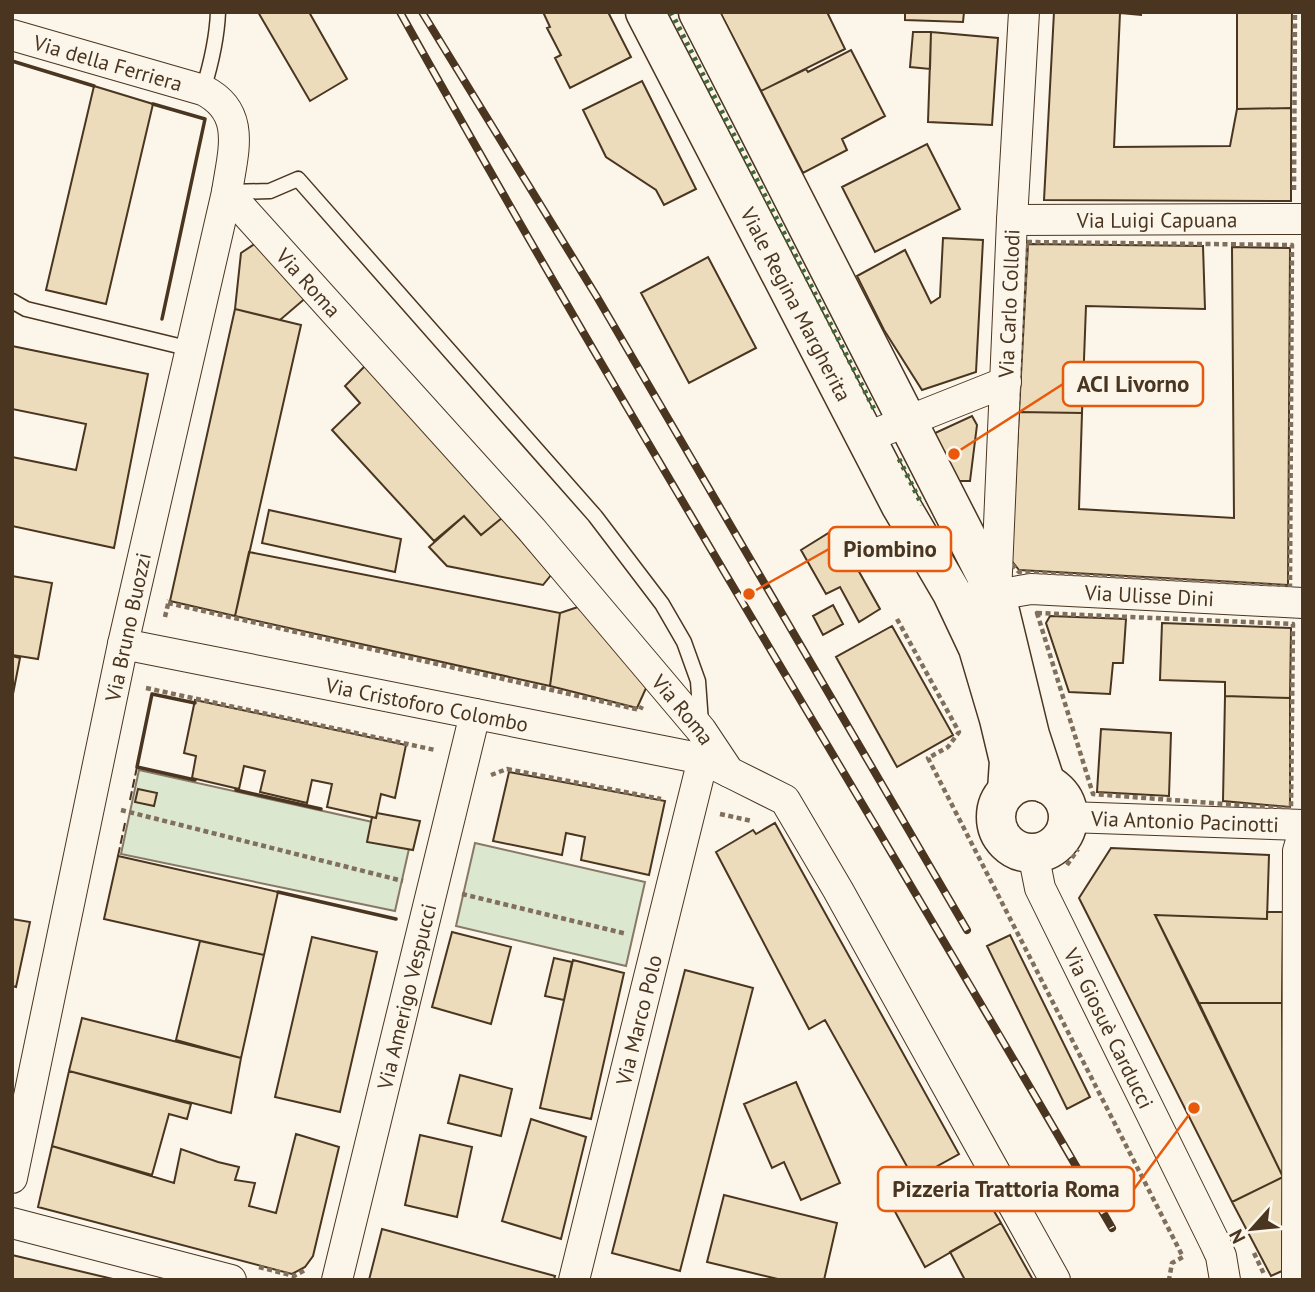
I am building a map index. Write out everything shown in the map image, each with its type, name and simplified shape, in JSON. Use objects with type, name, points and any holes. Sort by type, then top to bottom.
[{"type":"street","name":"Viale Regina Margherita","points":[[645,12],[865,438],[952,593],[978,648],[1009,761],[1007,791],[1000,801],[997,813],[997,825],[1002,836],[1020,851],[1049,860]]},
{"type":"street","points":[[698,12],[996,595],[1030,735],[1046,784]]},
{"type":"street","name":"Via Carlo Collodi","points":[[996,595],[1006,382],[1019,231],[1024,12]]},
{"type":"street","name":"Via della Ferriera","points":[[12,35],[203,90]]},
{"type":"street","name":"Via Bruno Buozzi","points":[[12,1178],[123,644],[227,192],[234,140],[229,110],[219,98],[203,90]]},
{"type":"street","name":"Via Roma","points":[[227,192],[533,530],[702,745],[729,772],[785,800],[1055,1280]]},
{"type":"street","name":"Via Luigi Capuana","points":[[1019,231],[1298,211]]},
{"type":"street","points":[[865,438],[1006,382]]},
{"type":"street","name":"Via Ulisse Dini","points":[[952,593],[996,595],[1031,589],[1303,603]]},
{"type":"street","name":"Via Cristoforo Colombo","points":[[123,644],[475,714],[702,745]]},
{"type":"street","name":"Via Amerigo Vespucci","points":[[337,1280],[475,714]]},
{"type":"street","name":"Via Marco Polo","points":[[574,1280],[702,745]]},
{"type":"street","points":[[1007,791],[1026,781],[1046,784],[1062,797],[1076,832]]},
{"type":"street","points":[[1297,1280],[1299,823]]},
{"type":"street","name":"Via Antonio Pacinotti","points":[[1076,832],[1299,823]]},
{"type":"street","points":[[1049,860],[1043,851],[1061,838],[1067,828],[1076,832]]},
{"type":"street","name":"Via Giosuè Carducci","points":[[1049,860],[1040,888],[1218,1248],[1225,1280]]},
{"type":"street","points":[[12,1223],[243,1273]]},
{"type":"lane","points":[[203,90],[214,50],[218,12]]},
{"type":"lane","points":[[227,192],[270,191],[298,179],[596,516],[662,604],[684,642],[698,681],[702,745]]},
{"type":"lane","points":[[12,301],[26,309],[191,349]]},
{"type":"path","points":[[1295,12],[1298,211]]},
{"type":"path","points":[[1019,231],[1293,245],[1290,587],[1019,572],[1008,559],[1019,231]]},
{"type":"path","points":[[165,617],[171,590]]},
{"type":"path","points":[[168,603],[640,710],[645,699]]},
{"type":"path","points":[[1037,613],[1293,624],[1299,823],[1093,794],[1037,613]]},
{"type":"path","points":[[897,619],[958,732],[948,747],[928,758],[1183,1258],[1172,1264],[1169,1280]]},
{"type":"path","points":[[146,688],[439,751]]},
{"type":"path","points":[[486,777],[507,769],[666,800]]},
{"type":"path","points":[[121,810],[407,882]]},
{"type":"path","points":[[717,827],[720,814],[761,823]]},
{"type":"path","points":[[1049,860],[1076,850],[1076,832]]},
{"type":"path","points":[[459,893],[638,937]]},
{"type":"path","points":[[1252,1248],[1267,1280]]},
{"type":"path","points":[[243,1273],[294,1276],[306,1269],[315,1258]]},
{"type":"green space","points":[[139,770],[413,831],[395,911],[121,854]]},
{"type":"green space","points":[[475,843],[645,882],[626,966],[456,926]]},
{"type":"building","points":[[258,12],[309,12],[347,79],[310,101]]},
{"type":"building","points":[[543,12],[608,12],[631,57],[570,88],[555,58],[561,55],[547,28],[550,27]]},
{"type":"building","points":[[720,12],[827,12],[845,49],[761,91]]},
{"type":"building","points":[[905,12],[964,12],[963,22],[905,20]]},
{"type":"building","points":[[1054,12],[1141,12],[1141,15],[1120,13],[1114,147],[1230,146],[1237,109],[1291,108],[1291,201],[1044,200]]},
{"type":"building","points":[[1237,12],[1292,12],[1291,108],[1237,109]]},
{"type":"building","points":[[913,32],[931,32],[930,69],[910,67]]},
{"type":"building","points":[[931,32],[998,38],[992,125],[928,122]]},
{"type":"building","points":[[851,50],[885,116],[842,139],[847,150],[803,173],[761,91],[806,69],[808,72]]},
{"type":"building","points":[[642,81],[696,189],[664,205],[656,190],[606,157],[583,110]]},
{"type":"building","points":[[94,86],[153,104],[106,304],[46,290]]},
{"type":"building","points":[[927,144],[960,209],[875,252],[842,187]]},
{"type":"building","points":[[943,238],[983,240],[976,372],[922,390],[884,330],[857,276],[905,250],[931,303],[940,297]]},
{"type":"building","points":[[259,241],[308,296],[280,320],[235,309],[241,253]]},
{"type":"building","points":[[1028,244],[1203,246],[1205,309],[1086,306],[1082,413],[1019,412]]},
{"type":"building","points":[[1232,247],[1290,248],[1288,585],[1019,570],[1011,560],[1019,412],[1082,413],[1079,509],[1234,518]]},
{"type":"building","points":[[708,257],[756,348],[689,383],[641,293]]},
{"type":"building","points":[[235,309],[301,325],[235,616],[170,601]]},
{"type":"building","points":[[12,346],[148,374],[114,548],[12,526],[12,457],[76,470],[86,424],[12,409]]},
{"type":"building","points":[[366,365],[502,518],[481,535],[464,516],[434,541],[332,430],[360,403],[345,386]]},
{"type":"building","points":[[972,416],[977,425],[970,481],[958,481],[933,434]]},
{"type":"building","points":[[269,510],[401,539],[395,572],[262,543]]},
{"type":"building","points":[[464,516],[481,535],[502,518],[551,575],[543,585],[447,566],[429,547]]},
{"type":"building","points":[[835,529],[880,609],[859,622],[840,587],[826,594],[801,550]]},
{"type":"building","points":[[249,552],[560,613],[550,686],[235,616]]},
{"type":"building","points":[[12,576],[52,583],[38,659],[12,655]]},
{"type":"building","points":[[833,605],[843,624],[823,635],[813,616]]},
{"type":"building","points":[[578,607],[647,686],[637,708],[550,686],[560,613]]},
{"type":"building","points":[[1050,616],[1126,619],[1123,663],[1113,663],[1110,694],[1069,692],[1046,623]]},
{"type":"building","points":[[1162,623],[1291,628],[1290,698],[1225,696],[1225,682],[1160,680]]},
{"type":"building","points":[[892,626],[953,735],[897,767],[836,657]]},
{"type":"building","points":[[12,656],[20,658],[12,699]]},
{"type":"building","points":[[1225,696],[1290,698],[1290,807],[1223,801]]},
{"type":"building","points":[[195,700],[406,745],[395,798],[381,794],[376,818],[327,807],[332,784],[312,780],[307,803],[260,792],[265,771],[244,766],[239,789],[192,778],[196,756],[184,753]]},
{"type":"building","points":[[1101,729],[1171,733],[1169,796],[1097,792]]},
{"type":"building","points":[[509,772],[665,801],[649,875],[581,860],[585,837],[566,833],[562,855],[493,841]]},
{"type":"building","points":[[138,789],[157,793],[154,806],[135,802]]},
{"type":"building","points":[[377,813],[420,821],[413,850],[367,842],[372,817],[376,818]]},
{"type":"building","points":[[775,823],[959,1154],[914,1179],[825,1020],[809,1029],[716,852],[753,830],[756,834]]},
{"type":"building","points":[[1111,848],[1269,855],[1267,919],[1155,915],[1283,1177],[1232,1202],[1079,898]]},
{"type":"building","points":[[118,856],[278,892],[264,955],[104,919]]},
{"type":"building","points":[[1267,912],[1283,912],[1282,1003],[1199,1003],[1155,915],[1267,919]]},
{"type":"building","points":[[12,919],[30,922],[16,987],[12,986]]},
{"type":"building","points":[[452,932],[511,947],[491,1024],[432,1007]]},
{"type":"building","points":[[1010,935],[1090,1097],[1067,1109],[987,946]]},
{"type":"building","points":[[312,937],[377,952],[340,1112],[275,1097]]},
{"type":"building","points":[[200,941],[264,955],[241,1058],[176,1040]]},
{"type":"building","points":[[554,958],[572,962],[564,1000],[545,996]]},
{"type":"building","points":[[573,960],[624,973],[591,1119],[540,1108]]},
{"type":"building","points":[[685,970],[753,988],[680,1271],[612,1253]]},
{"type":"building","points":[[1199,1003],[1282,1003],[1283,1177]]},
{"type":"building","points":[[82,1018],[241,1058],[231,1113],[69,1071]]},
{"type":"building","points":[[69,1071],[191,1104],[187,1119],[169,1114],[152,1175],[52,1146]]},
{"type":"building","points":[[460,1075],[512,1089],[501,1136],[448,1123]]},
{"type":"building","points":[[796,1082],[840,1183],[801,1200],[784,1162],[772,1168],[744,1104]]},
{"type":"building","points":[[531,1119],[586,1137],[561,1239],[502,1221]]},
{"type":"building","points":[[296,1134],[339,1147],[313,1256],[305,1267],[292,1274],[38,1207],[52,1146],[174,1183],[181,1149],[239,1167],[235,1180],[255,1183],[249,1206],[276,1213]]},
{"type":"building","points":[[420,1135],[472,1147],[457,1217],[405,1205]]},
{"type":"building","points":[[938,1166],[951,1188],[972,1174],[1001,1223],[925,1267],[886,1195]]},
{"type":"building","points":[[1283,1177],[1282,1271],[1271,1276],[1232,1202]]},
{"type":"building","points":[[724,1195],[837,1223],[824,1280],[782,1280],[707,1262]]},
{"type":"building","points":[[1001,1223],[1033,1280],[965,1280],[950,1252]]},
{"type":"building","points":[[382,1229],[555,1276],[554,1280],[369,1280]]},
{"type":"building","points":[[12,1255],[117,1280],[12,1280]]},
{"type":"railway","points":[[400,12],[575,318],[1112,1228]]},
{"type":"railway","points":[[422,12],[597,297],[967,930]]},
{"type":"hedge","points":[[671,12],[874,409]]},
{"type":"hedge","points":[[899,459],[922,505]]},
{"type":"fence","points":[[130,800],[137,767]]},
{"type":"fence","points":[[118,856],[125,823]]},
{"type":"wall","points":[[12,61],[94,86]]},
{"type":"wall","points":[[153,104],[205,119],[162,319]]},
{"type":"wall","points":[[195,703],[152,694],[137,767],[195,780]]},
{"type":"wall","points":[[236,790],[321,809]]},
{"type":"wall","points":[[278,892],[396,919]]},
{"type":"place","name":"ACI Livorno","points":[[954,454]]},
{"type":"place","name":"Piombino","points":[[749,594]]},
{"type":"place","name":"Pizzeria Trattoria Roma","points":[[1194,1108]]}]
